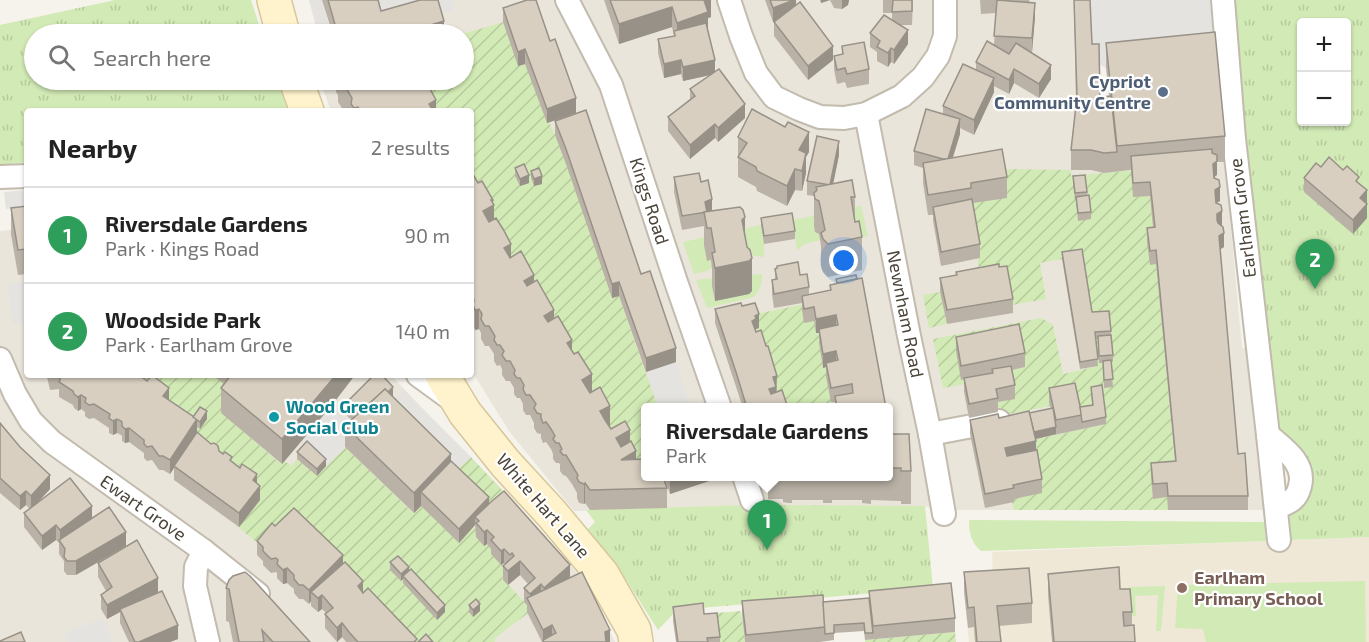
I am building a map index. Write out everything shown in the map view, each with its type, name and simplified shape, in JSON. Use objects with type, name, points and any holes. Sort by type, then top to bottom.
[{"type":"street","points":[[274,0],[280,24]]},
{"type":"street","name":"Kings Road","points":[[567,0],[611,85],[718,403]]},
{"type":"street","points":[[729,0],[756,73],[774,97],[820,117],[844,118],[866,114],[902,96],[923,77],[938,56],[945,36],[945,0]]},
{"type":"street","name":"Earlham Grove","points":[[1223,0],[1234,139],[1279,540]]},
{"type":"street","points":[[300,90],[306,108]]},
{"type":"street","name":"Newnham Road","points":[[866,114],[944,514]]},
{"type":"street","points":[[0,177],[24,176]]},
{"type":"street","name":"Ewart Grove","points":[[0,359],[15,394],[31,421],[52,442],[204,551],[273,608]]},
{"type":"street","points":[[422,378],[459,405]]},
{"type":"street","name":"White Hart Lane","points":[[444,378],[459,405],[506,464],[602,574],[634,630],[636,642]]},
{"type":"street","points":[[930,435],[1019,417]]},
{"type":"street","points":[[745,481],[752,500]]},
{"type":"street","points":[[204,551],[196,567],[195,586],[208,642]]},
{"type":"shaded area","points":[[309,0],[322,0],[329,24],[315,24]]},
{"type":"shaded area","points":[[372,0],[452,0],[455,10],[408,24],[379,24]]},
{"type":"shaded area","points":[[452,0],[1073,0],[1077,117],[1071,170],[1105,173],[1225,162],[1242,348],[1247,348],[1265,510],[956,510],[925,506],[574,511],[509,431],[474,375],[474,108],[330,108],[323,90],[474,90],[474,24],[439,24],[436,15],[455,10]]},
{"type":"shaded area","points":[[1073,0],[1210,0],[1215,57],[1106,68],[1099,64],[1092,64],[1090,12],[1074,12]]},
{"type":"shaded area","points":[[24,190],[24,207],[6,209],[4,192]]},
{"type":"shaded area","points":[[24,228],[24,378],[394,378],[496,483],[579,575],[615,642],[0,642],[0,231]]},
{"type":"shaded area","points":[[24,281],[24,323],[13,325],[7,284]]},
{"type":"shaded area","points":[[676,362],[689,403],[657,403],[646,372]]},
{"type":"shaded area","points":[[404,390],[471,457],[451,475],[385,409]]},
{"type":"shaded area","points":[[332,405],[363,431],[326,466],[300,442]]},
{"type":"shaded area","name":"Earlham Primary School","points":[[1369,537],[1369,642],[969,642],[964,592],[993,577],[992,552]]},
{"type":"shaded area","points":[[103,618],[113,642],[68,642],[64,633]]},
{"type":"green space","points":[[115,0],[251,0],[259,24],[24,24],[24,90],[281,90],[287,108],[24,108],[24,162],[0,165],[0,25]]},
{"type":"green space","points":[[1232,0],[1369,0],[1369,537],[1290,540],[1288,508],[1301,500],[1279,434],[1245,152]]},
{"type":"green space","points":[[514,19],[547,123],[549,122],[555,135],[561,133],[657,403],[641,403],[641,479],[623,480],[474,217],[474,108],[412,108],[402,90],[474,90],[474,31]]},
{"type":"green space","points":[[1002,169],[1071,170],[1071,176],[1146,169],[1176,475],[1167,497],[1168,510],[1014,510],[999,451],[1032,440],[1106,424],[1093,412],[1050,406],[999,416],[996,403],[1010,376],[943,388],[933,339],[1041,318],[1053,325],[1063,374],[1098,366],[1062,259],[1040,263],[1046,299],[1012,305],[980,281],[971,203]]},
{"type":"green space","points":[[861,206],[868,236],[852,239],[815,232],[819,234],[820,240],[805,244],[797,250],[793,220]]},
{"type":"green space","points":[[761,225],[764,256],[743,255],[711,260],[712,267],[707,271],[694,274],[683,242]]},
{"type":"green space","points":[[762,274],[760,287],[754,297],[707,308],[696,280],[714,278],[716,301],[749,294],[751,275]]},
{"type":"green space","points":[[940,292],[947,324],[929,328],[923,295]]},
{"type":"green space","points":[[834,298],[855,403],[770,403],[741,317]]},
{"type":"green space","points":[[104,378],[217,378],[237,392],[222,413],[281,464],[284,461],[292,466],[297,459],[317,476],[345,447],[413,513],[421,506],[458,542],[474,527],[511,568],[502,578],[532,610],[494,639],[495,642],[400,642],[263,548],[236,525],[256,499]]},
{"type":"green space","points":[[471,457],[546,537],[539,544],[492,515],[451,475]]},
{"type":"green space","points":[[753,505],[925,506],[933,588],[677,610],[658,630],[620,570],[588,529],[595,522],[586,510]]},
{"type":"green space","points":[[969,520],[1267,522],[1268,541],[981,551],[971,537]]},
{"type":"green space","points":[[1365,581],[1366,642],[1206,642],[1203,629],[1175,628],[1178,585]]},
{"type":"green space","points":[[1165,586],[1161,631],[1156,631],[1158,595],[1135,596],[1136,616],[1130,616],[1129,587]]},
{"type":"green space","points":[[741,611],[745,642],[719,642],[702,614]]},
{"type":"green space","points":[[955,632],[956,642],[865,642],[865,640]]},
{"type":"building","points":[[328,0],[378,0],[381,11],[420,0],[438,0],[444,21],[434,24],[335,24]]},
{"type":"building","points":[[527,0],[536,0],[550,41],[555,39],[576,98],[547,109],[525,49],[518,52],[503,8]]},
{"type":"building","points":[[610,0],[704,0],[708,12],[677,23],[672,7],[619,24]]},
{"type":"building","points":[[770,0],[794,0],[773,8]]},
{"type":"building","points":[[893,0],[912,0],[912,11],[892,12]]},
{"type":"building","points":[[997,0],[1035,3],[1032,38],[994,36]]},
{"type":"building","points":[[1074,0],[1090,0],[1092,44],[1099,44],[1100,97],[1111,96],[1117,152],[1071,150],[1077,97]]},
{"type":"building","points":[[800,2],[833,46],[808,66],[774,22]]},
{"type":"building","points":[[884,15],[908,30],[894,50],[891,48],[888,53],[877,47],[880,41],[870,33]]},
{"type":"building","points":[[706,23],[715,60],[683,67],[681,60],[664,64],[658,39],[675,36],[674,31]]},
{"type":"building","name":"Cypriot Community Centre","points":[[1215,32],[1225,136],[1117,146],[1106,43]]},
{"type":"building","points":[[987,41],[1009,54],[1016,43],[1051,65],[1039,84],[1014,69],[1009,80],[976,62]]},
{"type":"building","points":[[864,42],[869,69],[847,74],[845,68],[837,70],[834,56],[843,54],[842,46]]},
{"type":"building","points":[[963,64],[994,78],[974,120],[943,106]]},
{"type":"building","points":[[719,69],[745,104],[718,128],[715,124],[690,145],[668,117],[695,96],[690,89]]},
{"type":"building","points":[[347,90],[430,90],[436,100],[429,104],[431,108],[354,108],[351,104],[352,98]]},
{"type":"building","points":[[752,109],[785,127],[788,122],[809,132],[799,150],[806,153],[802,171],[795,169],[787,186],[757,171],[756,167],[738,157],[747,143],[738,137]]},
{"type":"building","points":[[926,109],[960,119],[948,159],[914,151]]},
{"type":"building","points":[[586,110],[641,274],[650,271],[676,348],[646,358],[619,282],[612,284],[555,121]]},
{"type":"building","points":[[817,136],[839,141],[830,185],[807,181]]},
{"type":"building","points":[[1002,149],[1007,177],[971,183],[971,188],[928,195],[923,163]]},
{"type":"building","points":[[1212,149],[1212,153],[1217,155],[1217,161],[1213,164],[1214,178],[1219,180],[1220,187],[1215,190],[1216,203],[1221,205],[1222,211],[1217,214],[1217,220],[1223,227],[1224,233],[1219,236],[1238,454],[1245,453],[1248,496],[1168,496],[1167,483],[1153,484],[1151,463],[1176,461],[1156,250],[1150,251],[1147,228],[1155,227],[1150,182],[1133,183],[1131,156]]},
{"type":"building","points":[[1329,157],[1343,170],[1347,166],[1359,177],[1356,181],[1367,190],[1360,198],[1367,204],[1353,220],[1304,178],[1316,163],[1321,167]]},
{"type":"building","points":[[524,164],[529,175],[520,179],[515,168]]},
{"type":"building","points":[[539,168],[542,176],[534,179],[531,171]]},
{"type":"building","points":[[699,173],[701,182],[708,180],[712,199],[705,202],[707,212],[682,216],[674,177]]},
{"type":"building","points":[[1085,175],[1087,192],[1075,193],[1073,176]]},
{"type":"building","points":[[474,176],[478,183],[482,181],[493,200],[491,200],[494,205],[483,211],[489,222],[496,218],[503,229],[511,244],[504,248],[510,258],[521,251],[534,275],[524,281],[527,286],[537,280],[554,310],[544,316],[548,322],[558,316],[572,340],[567,343],[574,354],[578,352],[592,374],[582,380],[590,393],[600,387],[610,406],[600,411],[605,420],[611,429],[625,421],[630,430],[616,438],[621,447],[631,441],[636,451],[621,460],[641,459],[641,481],[664,481],[667,488],[590,490],[585,483],[579,482],[578,475],[566,455],[560,451],[562,449],[559,443],[553,439],[555,436],[551,429],[546,422],[543,423],[541,414],[537,413],[534,408],[536,404],[530,395],[526,395],[520,378],[514,374],[515,370],[510,361],[506,361],[502,355],[504,351],[494,340],[495,336],[489,326],[485,326],[479,309],[475,310]]},
{"type":"building","points":[[852,180],[855,197],[851,197],[855,222],[859,221],[862,237],[828,244],[821,233],[825,230],[819,201],[815,199],[816,187]]},
{"type":"building","points":[[1089,195],[1091,212],[1078,213],[1076,197]]},
{"type":"building","points":[[972,199],[980,244],[941,252],[933,207]]},
{"type":"building","points":[[24,206],[24,249],[18,250],[11,208]]},
{"type":"building","points":[[740,207],[745,217],[742,220],[747,247],[752,258],[749,261],[715,268],[711,228],[707,228],[704,212]]},
{"type":"building","points":[[792,213],[795,231],[764,236],[761,218]]},
{"type":"building","points":[[1082,249],[1092,312],[1109,311],[1111,331],[1095,332],[1098,359],[1080,362],[1062,252]]},
{"type":"building","points":[[798,262],[800,275],[807,274],[809,287],[774,294],[772,280],[777,279],[775,269],[777,266]]},
{"type":"building","points":[[999,264],[999,267],[1007,266],[1013,299],[947,310],[940,278],[957,275],[956,272]]},
{"type":"building","points":[[856,275],[857,279],[837,283],[836,279]]},
{"type":"building","points":[[862,278],[885,403],[836,403],[835,396],[853,393],[852,384],[831,388],[826,363],[838,360],[836,351],[823,354],[819,329],[838,325],[836,315],[816,319],[814,307],[804,309],[802,296],[831,290],[830,285]]},
{"type":"building","points":[[741,303],[742,306],[755,303],[759,314],[752,321],[756,332],[761,330],[777,376],[773,377],[776,387],[769,389],[771,394],[782,390],[786,403],[745,403],[715,309]]},
{"type":"building","points":[[1019,324],[1025,353],[961,366],[956,337]]},
{"type":"building","points":[[1111,335],[1113,355],[1099,356],[1098,336]]},
{"type":"building","points":[[1111,360],[1113,379],[1104,380],[1103,361]]},
{"type":"building","points":[[1011,366],[1015,385],[996,389],[998,398],[969,404],[964,378],[993,373],[992,369]]},
{"type":"building","points":[[60,378],[143,378],[147,381],[150,378],[156,378],[169,388],[163,396],[197,419],[170,460],[159,456],[152,446],[147,447],[144,440],[129,428],[125,429],[121,421],[117,419],[113,421],[109,418],[110,414],[94,404],[89,405],[85,402],[86,398],[81,395],[78,397],[59,382]]},
{"type":"building","points":[[229,378],[333,378],[282,439],[221,388]]},
{"type":"building","points":[[371,378],[385,378],[393,387],[388,392],[385,389],[359,413],[347,402]]},
{"type":"building","points":[[1075,383],[1082,415],[1056,420],[1049,388]]},
{"type":"building","points":[[1102,385],[1106,417],[1082,422],[1080,407],[1093,405],[1091,387]]},
{"type":"building","points":[[385,389],[451,454],[414,493],[345,426]]},
{"type":"building","points":[[200,407],[207,411],[200,422],[193,417]]},
{"type":"building","points":[[1053,408],[1056,427],[1034,432],[1029,413]]},
{"type":"building","points":[[1029,411],[1036,441],[1005,448],[1007,456],[1037,450],[1042,479],[985,494],[970,420],[998,414],[999,418]]},
{"type":"building","points":[[0,423],[20,447],[50,475],[31,496],[26,491],[20,496],[0,478]]},
{"type":"building","points":[[197,432],[211,444],[218,446],[219,451],[223,454],[225,452],[232,457],[230,460],[240,468],[242,464],[257,474],[253,480],[260,486],[239,513],[174,466]]},
{"type":"building","points":[[893,434],[909,434],[911,471],[901,471],[901,468],[893,468]]},
{"type":"building","points":[[307,441],[326,459],[317,469],[297,452]]},
{"type":"building","points":[[451,461],[489,497],[459,529],[421,492]]},
{"type":"building","points":[[70,478],[92,506],[60,530],[56,525],[42,536],[24,513]]},
{"type":"building","points":[[504,491],[570,565],[544,588],[541,584],[530,594],[524,588],[535,578],[520,561],[508,571],[503,566],[514,556],[512,553],[510,555],[504,549],[501,551],[491,540],[494,537],[487,530],[484,532],[476,523],[479,521],[475,517]]},
{"type":"building","points":[[109,507],[126,532],[76,561],[67,561],[64,557],[65,549],[59,540]]},
{"type":"building","points":[[294,508],[343,555],[309,590],[299,585],[287,568],[283,570],[277,564],[276,558],[271,559],[257,541],[272,523],[275,526]]},
{"type":"building","points":[[137,540],[158,578],[107,605],[101,595],[112,587],[98,563]]},
{"type":"building","points":[[398,556],[409,567],[401,574],[390,562]]},
{"type":"building","points":[[345,562],[363,581],[358,586],[363,593],[368,588],[417,639],[414,642],[358,642],[342,623],[337,628],[325,614],[333,608],[322,595],[318,598],[311,592]]},
{"type":"building","points":[[1119,567],[1120,589],[1130,589],[1132,612],[1123,612],[1124,626],[1134,625],[1135,642],[1054,642],[1048,574]]},
{"type":"building","points":[[1029,568],[1032,603],[997,606],[1001,642],[977,642],[974,607],[968,608],[964,572]]},
{"type":"building","points":[[411,569],[445,605],[437,613],[403,576]]},
{"type":"building","points":[[245,572],[310,642],[273,642],[262,630],[264,642],[239,642],[229,589],[226,588],[233,576]]},
{"type":"building","points":[[582,572],[610,630],[605,632],[606,642],[544,642],[543,640],[556,633],[552,625],[543,630],[527,598]]},
{"type":"building","points":[[951,583],[955,618],[873,626],[869,591]]},
{"type":"building","points":[[162,591],[178,625],[135,642],[120,609]]},
{"type":"building","points":[[823,595],[825,627],[746,635],[742,601]]},
{"type":"building","points":[[869,598],[873,633],[865,633],[864,623],[834,625],[834,633],[825,634],[823,602]]},
{"type":"building","points":[[476,599],[480,604],[473,610],[469,605]]},
{"type":"building","points":[[703,603],[704,614],[717,613],[720,637],[707,638],[708,642],[678,642],[673,607]]},
{"type":"building","points":[[21,632],[25,642],[0,642],[0,641]]},
{"type":"building","points":[[426,634],[433,642],[418,642]]},
{"type":"place","name":"Cypriot Community Centre","points":[[1163,92]]},
{"type":"place","name":"Woodside Park","points":[[1315,289]]},
{"type":"place","name":"Wood Green Social Club","points":[[274,417]]},
{"type":"place","name":"Riversdale Gardens","points":[[767,550]]},
{"type":"place","name":"Earlham Primary School","points":[[1182,588]]}]
